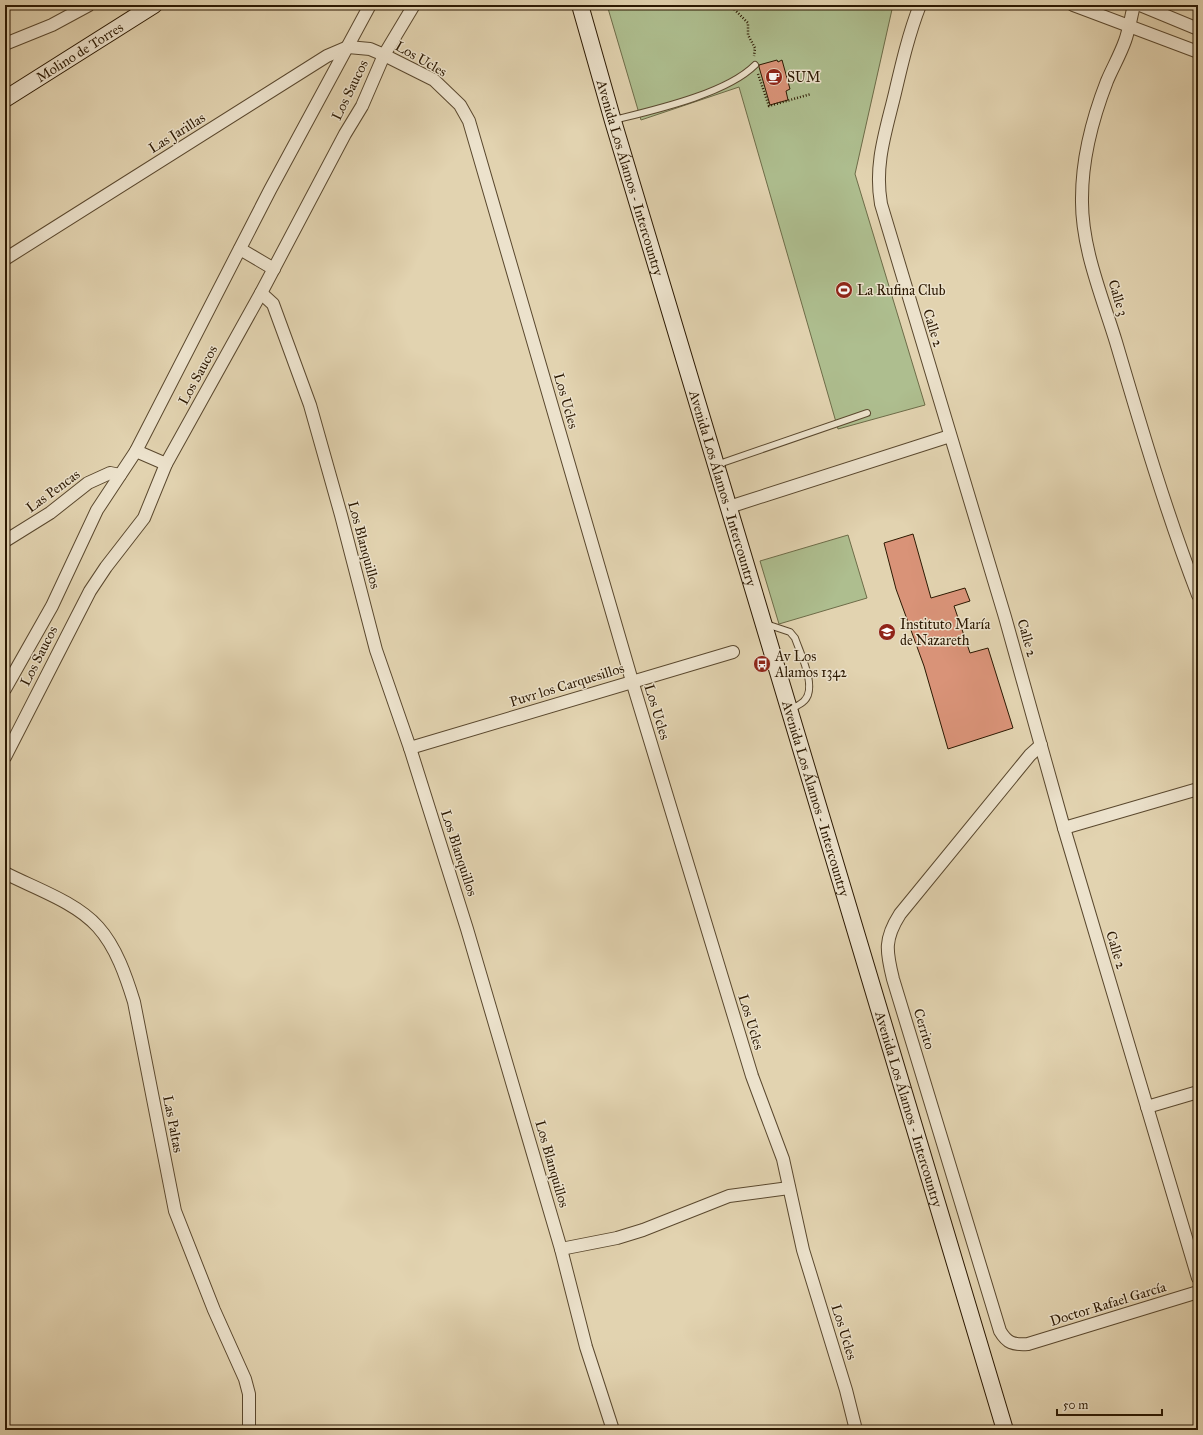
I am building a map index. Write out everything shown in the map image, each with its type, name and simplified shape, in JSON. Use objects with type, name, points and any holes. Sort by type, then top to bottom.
[{"type":"main road","name":"Molino de Torres","points":[[5,99],[154,5]]},
{"type":"main road","name":"Avenida Los Álamos - Intercountry","points":[[580,5],[613,121],[765,624],[1005,1430]]},
{"type":"street","points":[[5,44],[52,25],[89,5]]},
{"type":"street","name":"Los Saucos","points":[[5,689],[52,606],[74,563],[97,510],[136,451],[270,190],[370,5]]},
{"type":"street","name":"Los Saucos","points":[[5,757],[90,591],[101,573],[144,518],[166,464],[261,293],[345,134],[362,106],[384,55],[414,5]]},
{"type":"street","name":"Calle 2","points":[[920,5],[907,44],[880,154],[878,189],[886,224],[1005,617],[1064,828],[1198,1278]]},
{"type":"street","points":[[1073,5],[1198,52]]},
{"type":"street","name":"Calle 3","points":[[1134,5],[1128,25],[1126,39],[1108,79],[1092,127],[1085,164],[1082,198],[1086,241],[1129,387],[1180,548],[1198,595]]},
{"type":"street","points":[[1140,5],[1198,28]]},
{"type":"street","name":"Las Jarillas","points":[[5,259],[327,56],[348,47],[370,49]]},
{"type":"street","name":"Los Ucles","points":[[370,49],[434,80],[460,105],[469,121],[632,681],[752,1076],[778,1143],[803,1250],[846,1390],[856,1430]]},
{"type":"street","points":[[240,249],[274,268]]},
{"type":"street","name":"Los Blanquillos","points":[[261,293],[273,304],[310,405],[341,515],[376,650],[410,748],[467,929],[561,1249],[586,1347],[613,1430]]},
{"type":"street","points":[[729,507],[950,436]]},
{"type":"street","points":[[136,451],[166,464]]},
{"type":"street","name":"Las Pencas","points":[[5,541],[50,513],[88,483],[110,473],[120,475]]},
{"type":"street","name":"Puvr los Carquesillos","points":[[410,748],[733,652]]},
{"type":"street","name":"Cerrito","points":[[1028,1344],[1011,1344],[1006,1340],[1000,1330],[893,979],[887,950],[888,937],[900,914],[1030,755],[1041,745]]},
{"type":"street","points":[[1064,828],[1198,789]]},
{"type":"street","name":"Las Paltas","points":[[5,873],[67,903],[98,926],[113,949],[125,974],[134,1002],[176,1212],[214,1310],[246,1379],[249,1394],[249,1430]]},
{"type":"street","points":[[1147,1107],[1198,1092]]},
{"type":"street","points":[[561,1249],[623,1236],[729,1196],[749,1192],[789,1188]]},
{"type":"street","name":"Doctor Rafael García","points":[[1028,1344],[1198,1292]]},
{"type":"lane","points":[[613,121],[713,91],[746,73],[755,65]]},
{"type":"lane","points":[[716,465],[867,413]]},
{"type":"lane","points":[[765,624],[790,632],[795,638],[810,684],[809,694],[804,701],[790,710]]},
{"type":"green space","name":"La Rufina Club","points":[[607,5],[893,5],[855,174],[925,405],[838,429],[739,87],[641,120]]},
{"type":"green space","points":[[848,535],[867,598],[779,624],[760,561]]},
{"type":"building","name":"SUM","points":[[777,60],[778,62],[782,60],[790,89],[786,91],[788,100],[770,105],[759,65]]},
{"type":"building","points":[[913,534],[931,598],[965,588],[970,601],[954,606],[970,653],[988,648],[1013,728],[948,749],[924,666],[896,589],[884,543]]},
{"type":"place","name":"SUM","points":[[774,77]]},
{"type":"place","name":"La Rufina Club","points":[[844,290]]},
{"type":"place","name":"Instituto María de Nazareth","points":[[887,632]]},
{"type":"place","name":"Av Los Alamos 1342","points":[[762,664]]}]
